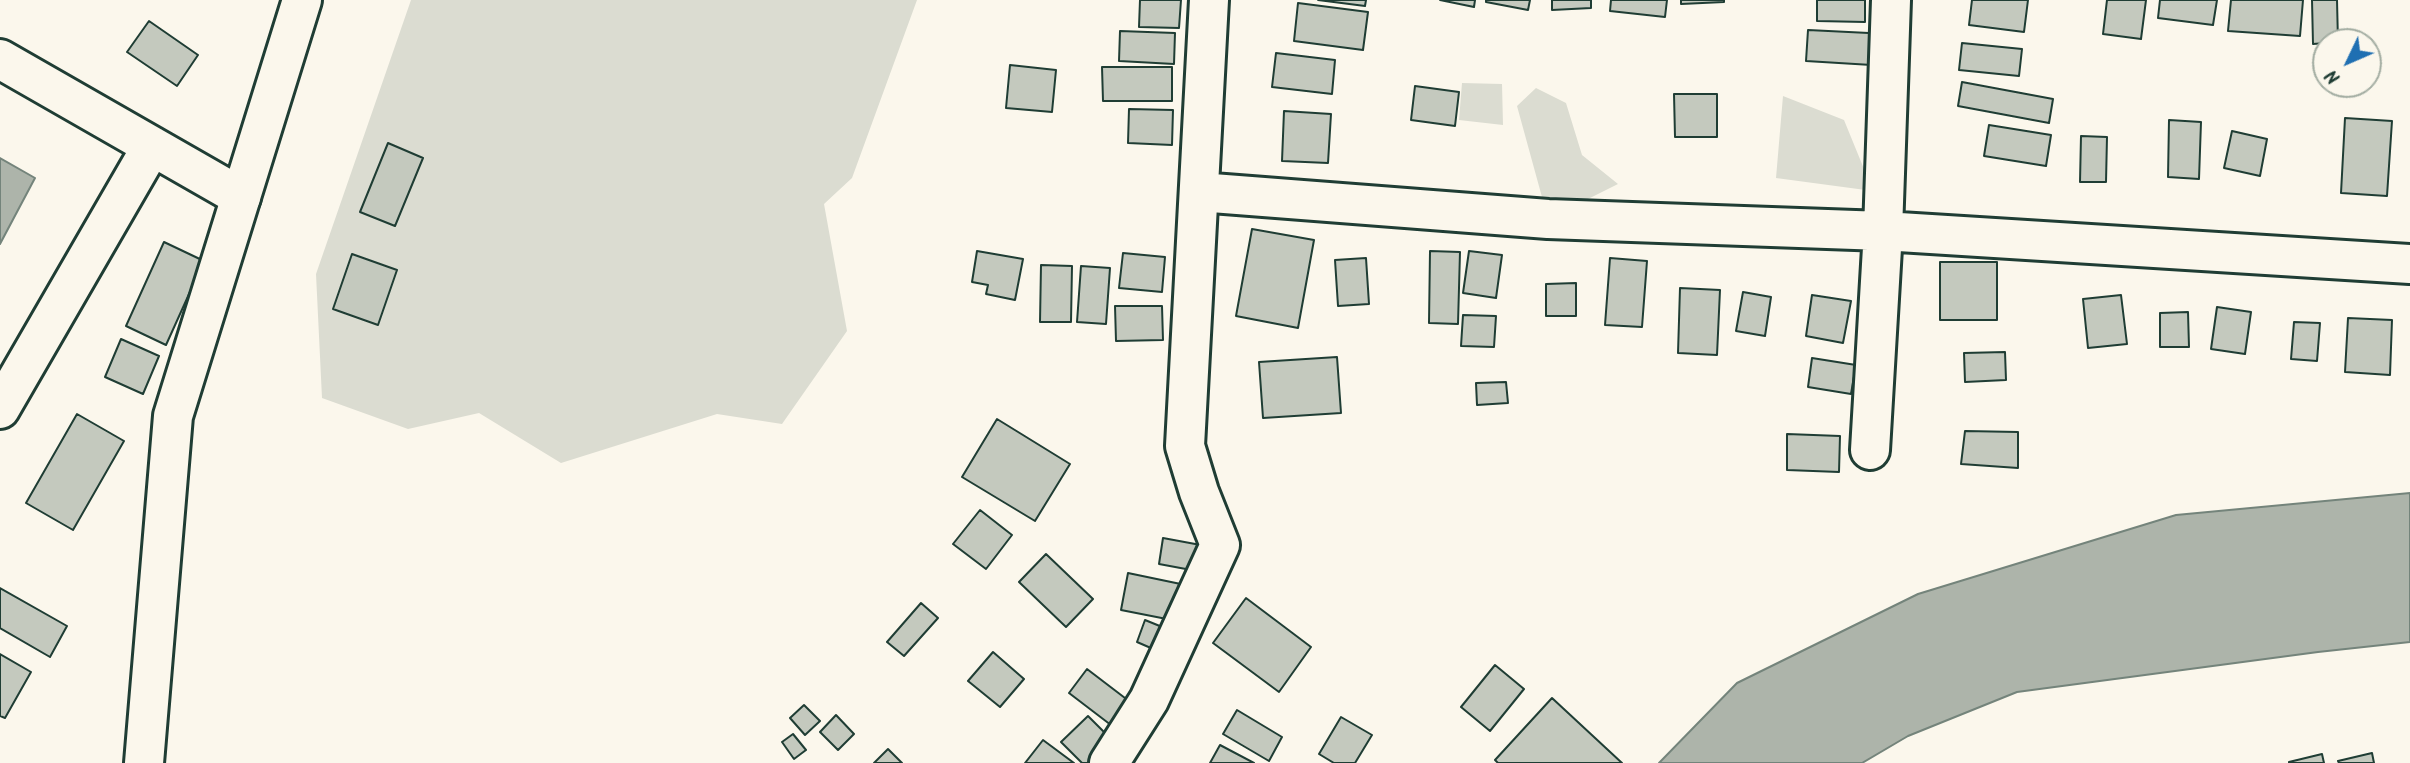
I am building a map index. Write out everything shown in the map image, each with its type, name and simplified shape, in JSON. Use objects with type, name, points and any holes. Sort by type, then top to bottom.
[{"type":"street","points":[[144,763],[173,415],[302,0]]},
{"type":"street","points":[[1109,763],[1149,700],[1220,545],[1199,492],[1185,446],[1209,0]]},
{"type":"street","points":[[1870,450],[1883,231],[1891,0]]},
{"type":"street","points":[[0,59],[241,197]]},
{"type":"street","points":[[0,409],[152,146]]},
{"type":"street","points":[[1199,191],[1548,219],[1883,231],[2410,264]]},
{"type":"shaded area","points":[[411,0],[917,0],[852,178],[824,204],[847,331],[782,424],[717,414],[561,463],[479,413],[408,429],[322,398],[316,274]]},
{"type":"shaded area","points":[[1462,83],[1502,84],[1503,125],[1459,120]]},
{"type":"shaded area","points":[[1536,88],[1566,103],[1582,155],[1618,184],[1548,219],[1517,106]]},
{"type":"shaded area","points":[[1783,96],[1844,120],[1873,191],[1776,178]]},
{"type":"shaded area","points":[[0,158],[35,178],[0,244]]},
{"type":"shaded area","points":[[2410,493],[2410,642],[2017,692],[1908,736],[1862,763],[1659,763],[1737,683],[1918,594],[2176,515]]},
{"type":"building","points":[[1140,0],[1181,0],[1179,28],[1139,27]]},
{"type":"building","points":[[1318,0],[1366,0],[1365,6]]},
{"type":"building","points":[[1440,0],[1475,0],[1474,7]]},
{"type":"building","points":[[1486,0],[1530,0],[1528,10]]},
{"type":"building","points":[[1552,0],[1591,0],[1591,8],[1552,10]]},
{"type":"building","points":[[1611,0],[1667,0],[1665,17],[1610,11]]},
{"type":"building","points":[[1681,0],[1724,0],[1724,2],[1681,4]]},
{"type":"building","points":[[1817,0],[1865,0],[1865,22],[1817,21]]},
{"type":"building","points":[[1972,0],[2028,0],[2024,32],[1969,25]]},
{"type":"building","points":[[2107,0],[2146,0],[2141,39],[2103,34]]},
{"type":"building","points":[[2160,0],[2217,0],[2213,25],[2158,18]]},
{"type":"building","points":[[2231,0],[2303,0],[2300,36],[2228,31]]},
{"type":"building","points":[[2312,0],[2337,0],[2338,28],[2313,28]]},
{"type":"building","points":[[1298,3],[1368,12],[1363,50],[1294,41]]},
{"type":"building","points":[[149,21],[198,55],[177,86],[127,52]]},
{"type":"building","points":[[1808,30],[1889,34],[1888,66],[1806,61]]},
{"type":"building","points":[[1120,31],[1175,33],[1174,64],[1119,61]]},
{"type":"building","points":[[1962,43],[2022,49],[2019,76],[1959,70]]},
{"type":"building","points":[[1276,53],[1335,60],[1332,94],[1272,87]]},
{"type":"building","points":[[1010,65],[1056,70],[1052,112],[1006,108]]},
{"type":"building","points":[[1102,67],[1172,67],[1172,101],[1103,101]]},
{"type":"building","points":[[1962,82],[2053,99],[2049,123],[1958,106]]},
{"type":"building","points":[[1415,86],[1459,92],[1455,126],[1411,120]]},
{"type":"building","points":[[1674,94],[1717,94],[1717,137],[1675,137]]},
{"type":"building","points":[[1129,109],[1173,110],[1172,145],[1128,143]]},
{"type":"building","points":[[1284,111],[1331,114],[1328,163],[1282,161]]},
{"type":"building","points":[[2345,118],[2392,121],[2387,196],[2341,193]]},
{"type":"building","points":[[2169,120],[2201,122],[2199,179],[2168,177]]},
{"type":"building","points":[[1989,125],[2051,135],[2046,166],[1984,156]]},
{"type":"building","points":[[2232,131],[2267,139],[2260,176],[2224,168]]},
{"type":"building","points":[[2081,136],[2107,137],[2106,182],[2080,182]]},
{"type":"building","points":[[388,143],[423,158],[395,226],[360,212]]},
{"type":"building","points":[[1252,229],[1314,240],[1298,328],[1236,316]]},
{"type":"building","points":[[164,242],[204,261],[166,345],[126,326]]},
{"type":"building","points":[[977,251],[1023,259],[1015,300],[986,294],[988,285],[972,282]]},
{"type":"building","points":[[1430,251],[1460,252],[1458,324],[1429,323]]},
{"type":"building","points":[[1469,251],[1502,255],[1496,298],[1463,293]]},
{"type":"building","points":[[1123,253],[1165,257],[1162,292],[1119,288]]},
{"type":"building","points":[[352,254],[397,270],[378,325],[333,309]]},
{"type":"building","points":[[1366,258],[1369,304],[1338,306],[1335,260]]},
{"type":"building","points":[[1610,258],[1647,261],[1642,327],[1605,325]]},
{"type":"building","points":[[1940,262],[1997,262],[1997,320],[1940,320]]},
{"type":"building","points":[[1041,265],[1072,266],[1071,322],[1040,322]]},
{"type":"building","points":[[1081,266],[1110,268],[1106,324],[1077,322]]},
{"type":"building","points":[[1576,283],[1576,316],[1546,316],[1546,284]]},
{"type":"building","points":[[1680,288],[1720,290],[1717,355],[1678,353]]},
{"type":"building","points":[[1743,292],[1771,297],[1765,336],[1736,331]]},
{"type":"building","points":[[1812,295],[1851,301],[1843,343],[1806,336]]},
{"type":"building","points":[[2121,295],[2127,344],[2088,348],[2083,299]]},
{"type":"building","points":[[1115,306],[1162,306],[1163,340],[1116,341]]},
{"type":"building","points":[[2217,307],[2251,312],[2245,354],[2211,349]]},
{"type":"building","points":[[2188,312],[2189,347],[2160,347],[2160,313]]},
{"type":"building","points":[[1463,315],[1496,316],[1494,347],[1461,346]]},
{"type":"building","points":[[2348,318],[2392,320],[2390,375],[2345,372]]},
{"type":"building","points":[[2294,322],[2320,323],[2317,361],[2291,359]]},
{"type":"building","points":[[121,339],[159,356],[143,394],[105,377]]},
{"type":"building","points":[[2005,352],[2006,380],[1965,382],[1964,353]]},
{"type":"building","points":[[1337,357],[1341,413],[1263,418],[1259,362]]},
{"type":"building","points":[[1812,358],[1856,365],[1851,394],[1808,387]]},
{"type":"building","points":[[1506,382],[1508,403],[1477,405],[1476,383]]},
{"type":"building","points":[[77,414],[124,441],[73,530],[26,503]]},
{"type":"building","points":[[997,419],[1070,464],[1035,521],[962,477]]},
{"type":"building","points":[[1965,431],[2018,432],[2018,468],[1961,464]]},
{"type":"building","points":[[1787,434],[1840,436],[1839,472],[1787,470]]},
{"type":"building","points":[[980,510],[1012,535],[986,569],[953,544]]},
{"type":"building","points":[[1163,538],[1206,546],[1202,572],[1159,564]]},
{"type":"building","points":[[1046,554],[1093,599],[1066,627],[1019,582]]},
{"type":"building","points":[[1128,573],[1195,587],[1187,623],[1121,610]]},
{"type":"building","points":[[0,588],[67,626],[50,657],[0,628]]},
{"type":"building","points":[[1246,598],[1311,647],[1279,692],[1213,643]]},
{"type":"building","points":[[921,603],[938,618],[904,656],[887,642]]},
{"type":"building","points":[[1145,620],[1177,633],[1167,655],[1137,642]]},
{"type":"building","points":[[993,652],[1024,679],[1000,707],[968,681]]},
{"type":"building","points":[[0,654],[31,672],[5,718],[0,716]]},
{"type":"building","points":[[1495,665],[1524,689],[1490,731],[1461,707]]},
{"type":"building","points":[[1087,669],[1142,711],[1124,735],[1069,693]]},
{"type":"building","points":[[1552,698],[1622,763],[1498,763],[1495,760]]},
{"type":"building","points":[[804,705],[820,721],[805,735],[790,718]]},
{"type":"building","points":[[1237,710],[1282,737],[1269,761],[1223,734]]},
{"type":"building","points":[[836,715],[854,734],[838,750],[820,732]]},
{"type":"building","points":[[1088,716],[1133,761],[1082,763],[1061,742]]},
{"type":"building","points":[[1341,717],[1372,735],[1355,763],[1334,763],[1319,754]]},
{"type":"building","points":[[793,734],[806,750],[794,759],[782,742]]},
{"type":"building","points":[[1043,740],[1074,763],[1025,763]]},
{"type":"building","points":[[1220,745],[1254,763],[1210,763]]},
{"type":"building","points":[[888,749],[902,763],[874,763]]},
{"type":"building","points":[[2372,753],[2374,763],[2338,761]]},
{"type":"building","points":[[2322,754],[2324,763],[2289,763],[2289,762]]}]
